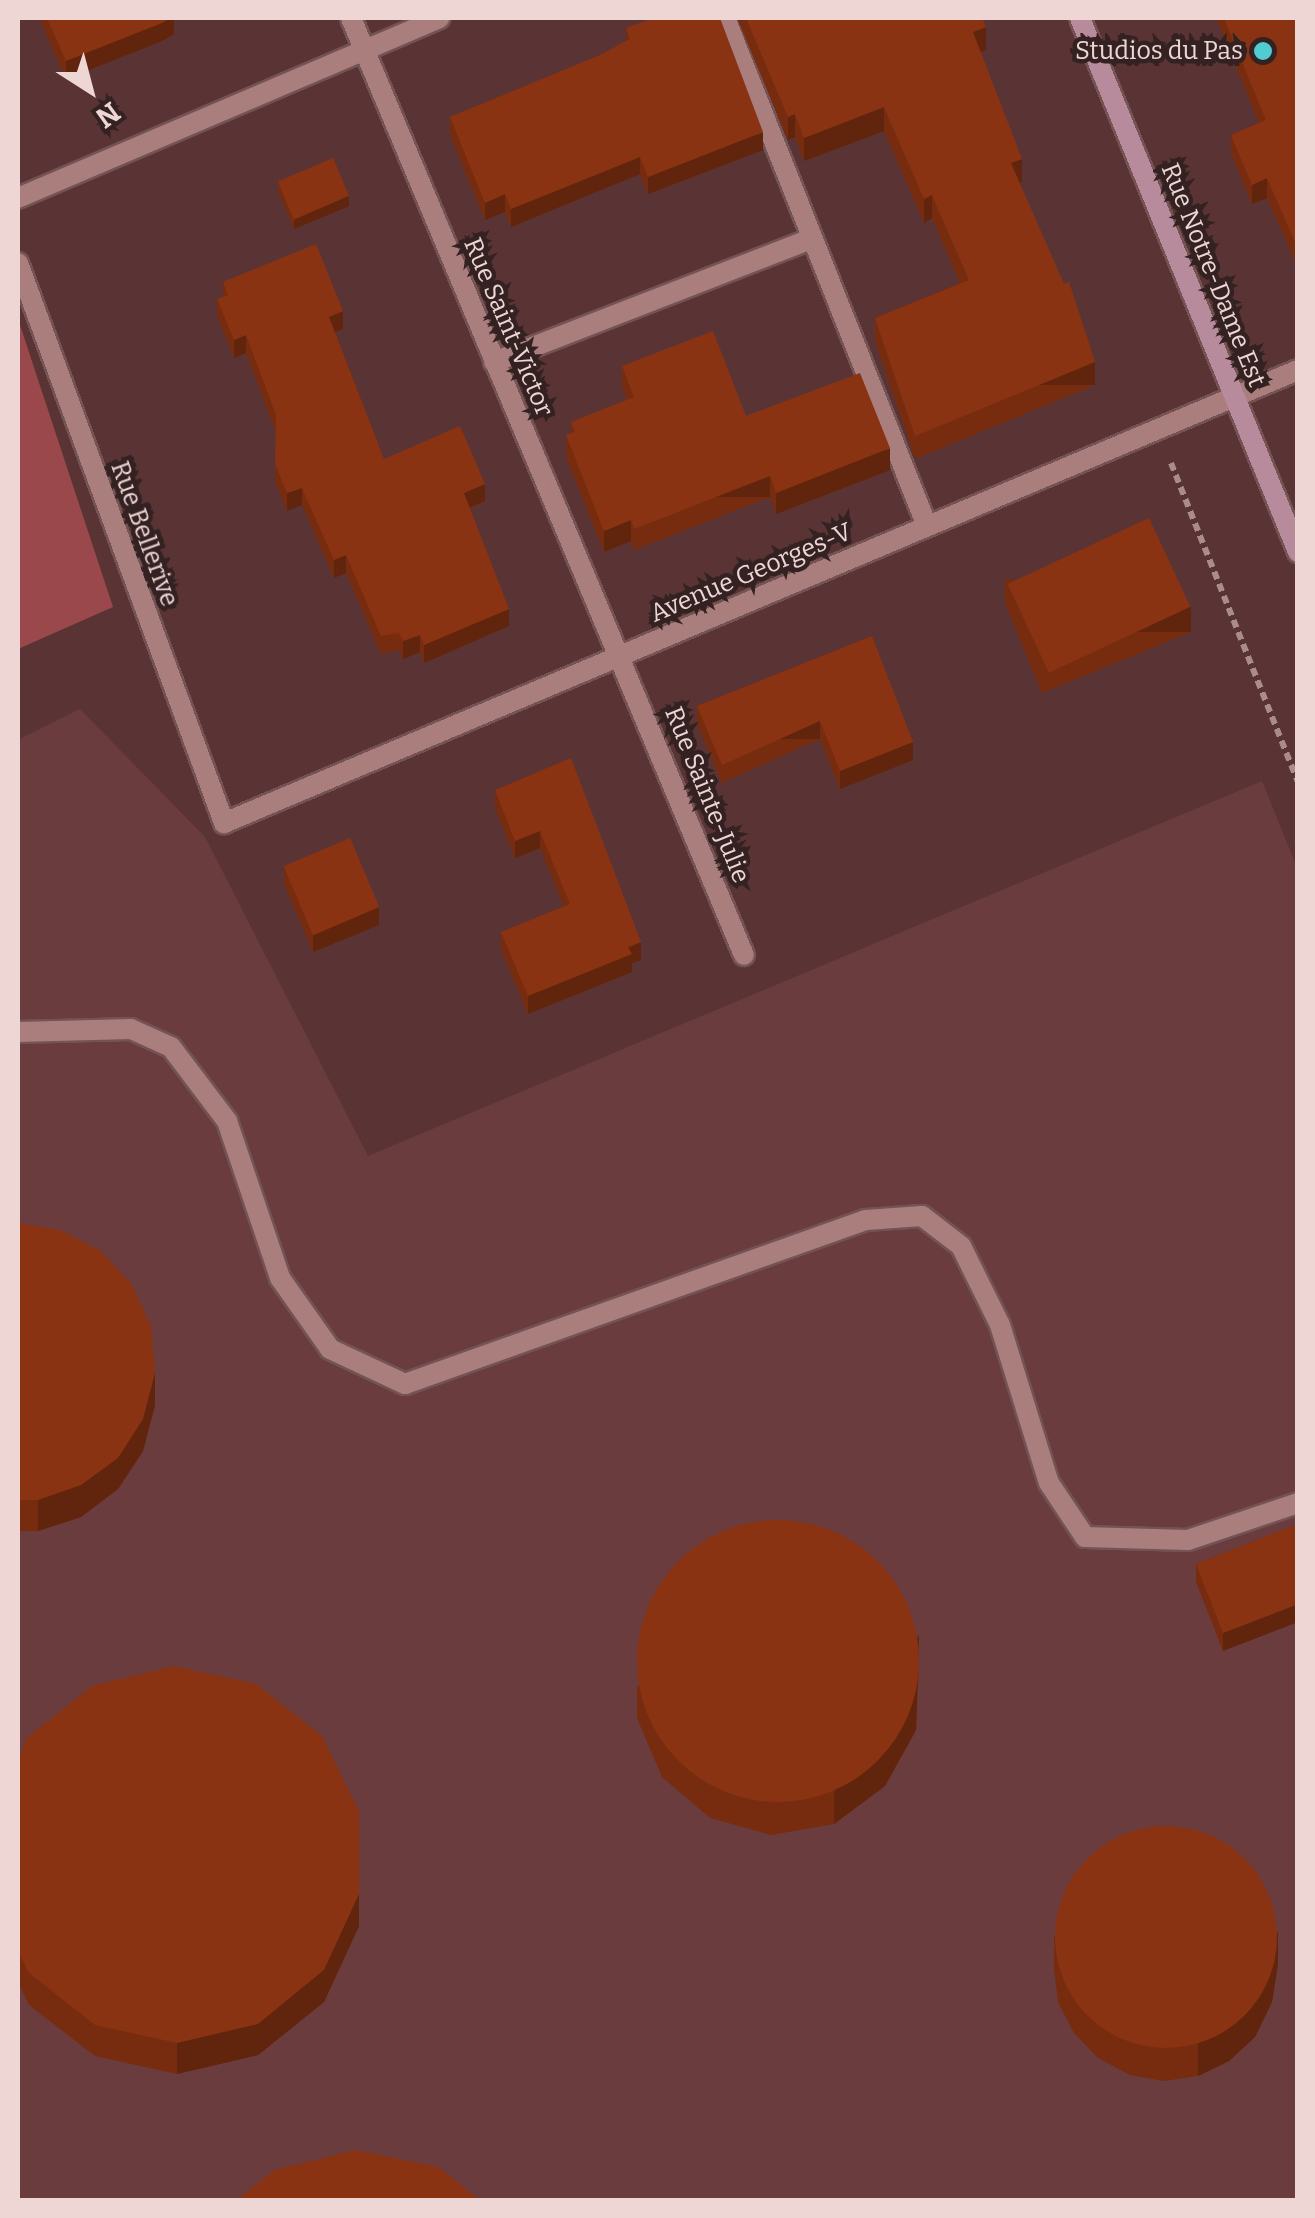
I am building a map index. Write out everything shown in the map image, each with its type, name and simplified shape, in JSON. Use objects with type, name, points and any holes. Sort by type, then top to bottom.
[{"type":"main road","name":"Rue Notre-Dame Est","points":[[1080,18],[1298,552]]},
{"type":"street","name":"Rue Saint-Victor","points":[[352,18],[494,362],[624,655]]},
{"type":"street","points":[[18,198],[439,18]]},
{"type":"street","points":[[725,18],[926,526]]},
{"type":"street","points":[[494,362],[810,239]]},
{"type":"street","name":"Rue Bellerive","points":[[18,263],[224,823]]},
{"type":"street","name":"Avenue Georges-V","points":[[224,823],[1298,370]]},
{"type":"street","name":"Rue Sainte-Julie","points":[[624,655],[744,955]]},
{"type":"street","points":[[18,1032],[131,1030],[171,1047],[227,1121],[280,1278],[330,1349],[405,1384],[866,1220],[922,1216],[961,1246],[1000,1325],[1050,1482],[1085,1537],[1188,1540],[1298,1503]]},
{"type":"path","points":[[1157,429],[1298,782]]},
{"type":"shaded area","points":[[18,319],[113,607],[18,649]]},
{"type":"shaded area","points":[[80,709],[205,837],[368,1156],[1262,781],[1298,870],[1297,2200],[18,2200],[18,740]]},
{"type":"building","points":[[47,18],[171,18],[66,61]]},
{"type":"building","points":[[654,18],[720,18],[763,132],[648,177],[640,157],[511,209],[505,194],[485,203],[450,117],[600,55],[630,39],[626,28]]},
{"type":"building","points":[[746,18],[982,18],[986,27],[973,32],[1022,159],[1011,163],[1064,284],[1069,282],[1095,362],[915,436],[875,318],[969,280],[932,195],[924,199],[884,107],[804,138],[795,114],[788,117]]},
{"type":"building","points":[[1224,18],[1298,18],[1295,242],[1267,178],[1252,185],[1231,135],[1266,120]]},
{"type":"building","points":[[333,158],[349,196],[294,219],[278,181]]},
{"type":"building","points":[[316,244],[343,311],[329,317],[384,459],[460,426],[485,484],[464,493],[509,609],[424,645],[420,635],[403,641],[399,633],[381,636],[346,555],[334,560],[302,488],[287,493],[275,464],[276,415],[246,335],[234,340],[217,299],[228,295],[223,282]]},
{"type":"building","points":[[713,331],[746,416],[860,373],[890,448],[776,493],[770,476],[634,529],[631,520],[604,531],[566,435],[575,432],[571,422],[634,397],[622,366]]},
{"type":"building","points":[[1149,518],[1190,607],[1049,673],[1008,584]]},
{"type":"building","points":[[872,636],[913,742],[840,771],[820,721],[722,765],[697,706]]},
{"type":"building","points":[[571,758],[641,942],[628,947],[632,954],[528,996],[501,932],[570,904],[540,831],[515,841],[495,790]]},
{"type":"building","points":[[350,838],[379,907],[313,935],[284,866]]},
{"type":"building","points":[[18,1223],[60,1230],[101,1251],[132,1285],[151,1327],[155,1373],[143,1419],[118,1458],[81,1485],[38,1500],[18,1500]]},
{"type":"building","points":[[778,1520],[832,1531],[877,1562],[908,1607],[919,1661],[908,1715],[877,1760],[832,1791],[778,1802],[724,1791],[679,1760],[648,1715],[637,1661],[648,1607],[679,1562],[724,1531]]},
{"type":"building","points":[[1298,1524],[1298,1604],[1223,1633],[1196,1564]]},
{"type":"building","points":[[174,1666],[256,1684],[322,1736],[359,1811],[359,1894],[324,1970],[258,2024],[177,2043],[95,2025],[29,1973],[18,1951],[18,1759],[27,1738],[92,1686]]},
{"type":"building","points":[[1166,1826],[1209,1834],[1245,1858],[1269,1894],[1277,1937],[1269,1980],[1245,2016],[1209,2040],[1166,2048],[1123,2040],[1087,2016],[1063,1980],[1055,1937],[1063,1894],[1087,1858],[1123,1834]]},
{"type":"building","points":[[356,2150],[438,2167],[480,2200],[236,2200],[275,2170]]},
{"type":"place","name":"Studios du Pas","points":[[1263,51]]}]
